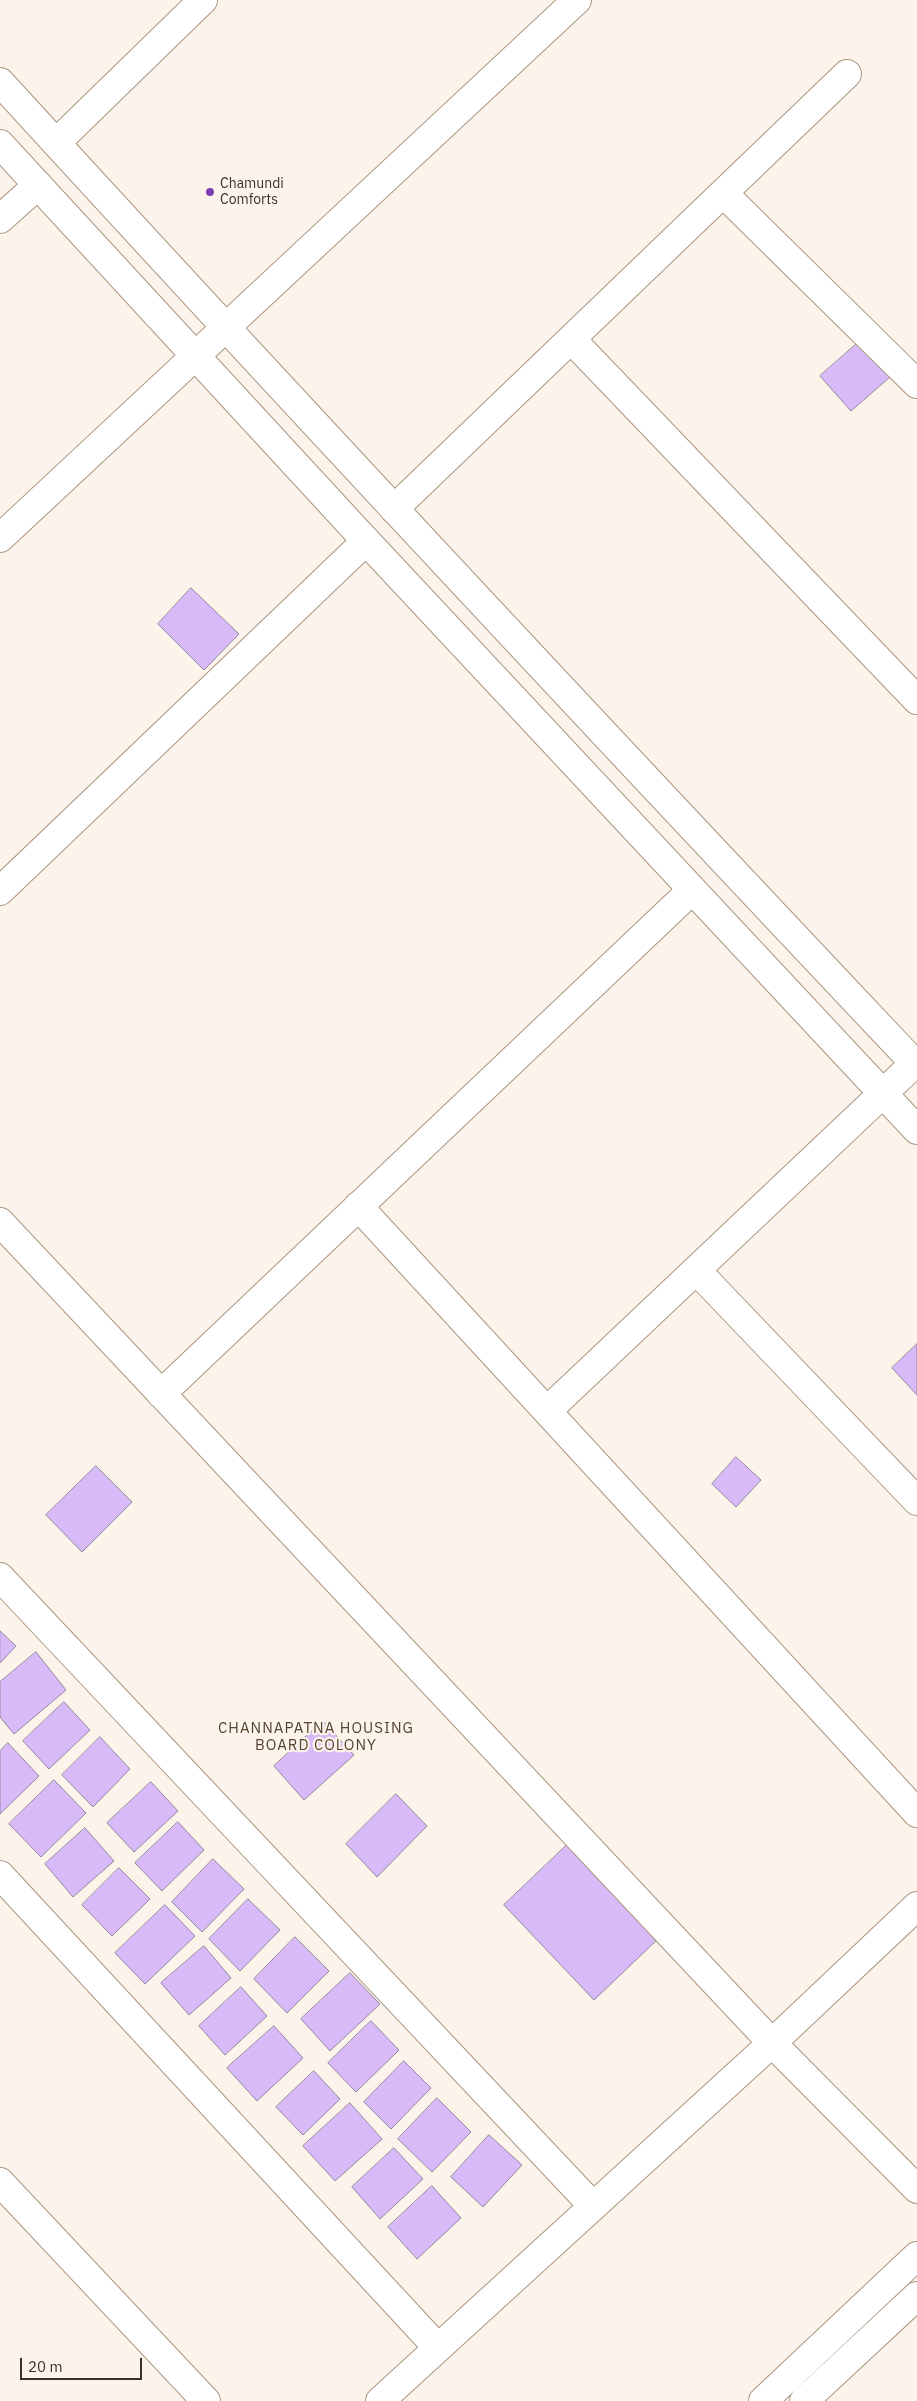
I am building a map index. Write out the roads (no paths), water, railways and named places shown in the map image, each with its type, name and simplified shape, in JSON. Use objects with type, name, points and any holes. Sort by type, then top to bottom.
[{"type":"street","points":[[56,143],[203,0]]},
{"type":"street","points":[[0,538],[577,0]]},
{"type":"street","points":[[394,509],[847,74]]},
{"type":"street","points":[[0,82],[225,328],[916,1064],[547,1411]]},
{"type":"street","points":[[0,144],[366,541],[917,1130]]},
{"type":"street","points":[[0,219],[38,185]]},
{"type":"street","points":[[723,193],[917,384]]},
{"type":"street","points":[[571,339],[917,700]]},
{"type":"street","points":[[0,892],[366,541]]},
{"type":"street","points":[[161,1394],[692,890]]},
{"type":"street","points":[[358,1206],[917,1813]]},
{"type":"street","points":[[0,1222],[772,2043],[917,2189]]},
{"type":"street","points":[[696,1270],[917,1501]]},
{"type":"street","points":[[0,1577],[593,2206]]},
{"type":"street","points":[[0,1875],[438,2348]]},
{"type":"street","points":[[380,2401],[772,2043],[917,1906]]},
{"type":"street","points":[[0,2182],[206,2401]]},
{"type":"street","points":[[763,2401],[917,2256]]},
{"type":"street","points":[[804,2401],[917,2296]]},
{"type":"place","name":"Chamundi Comforts","points":[[210,192]]},
{"type":"district","name":"CHANNAPATNA HOUSING BOARD COLONY","points":[[316,1738]]}]
